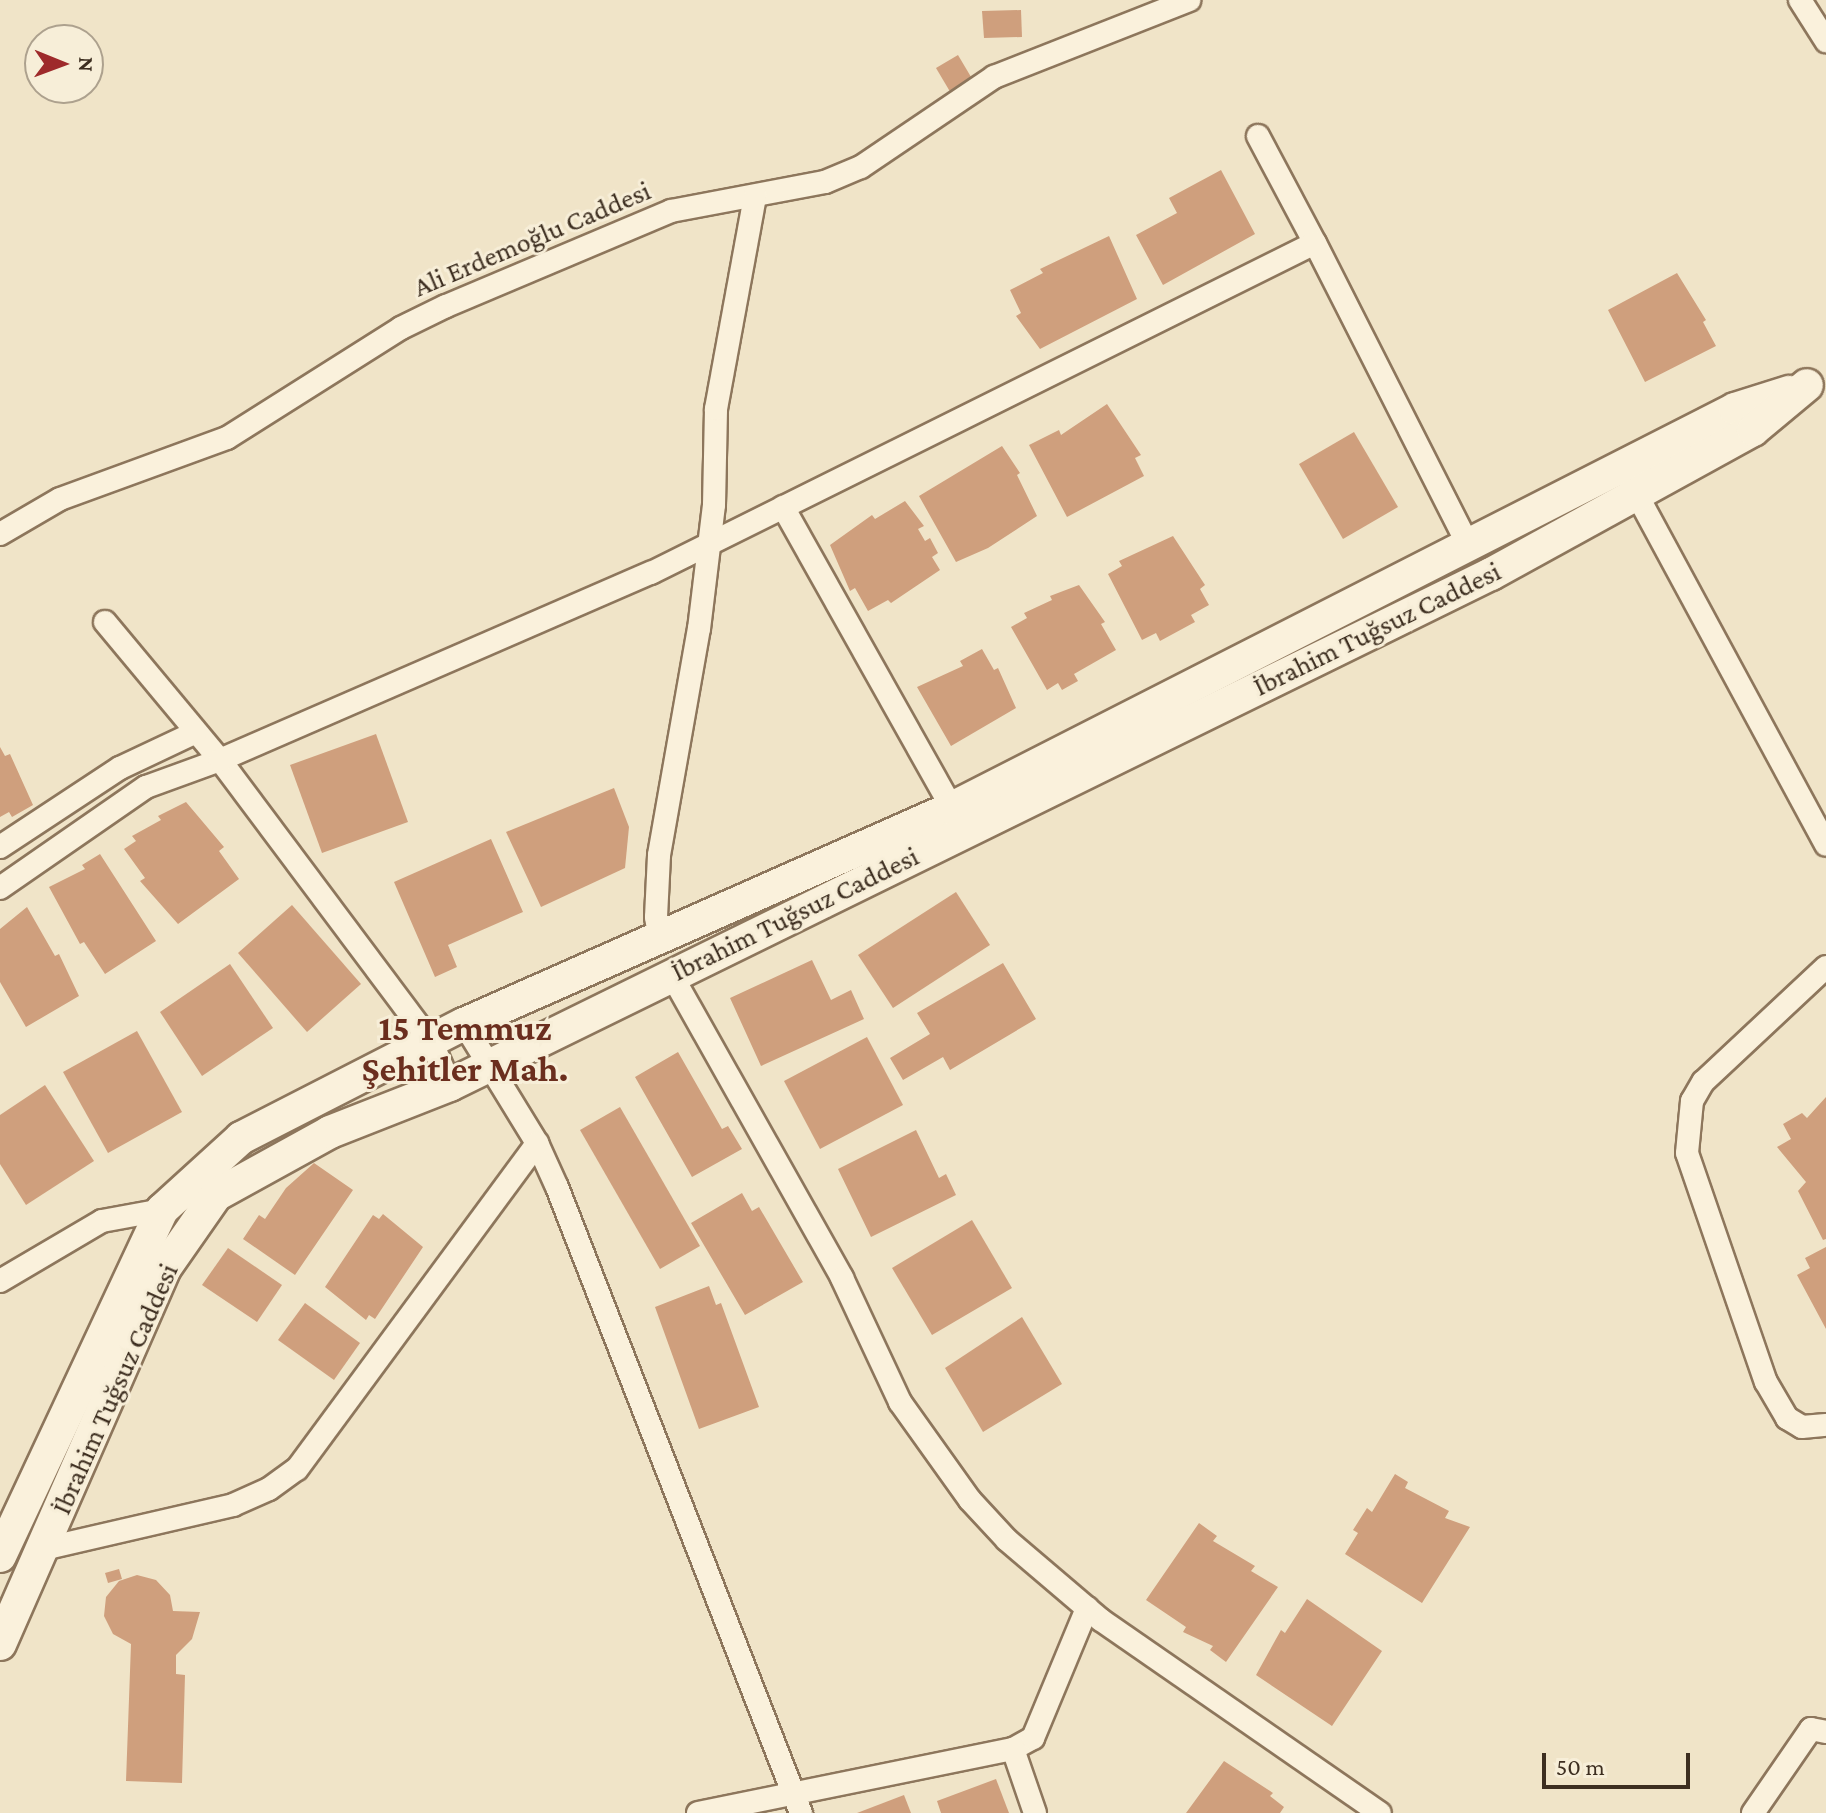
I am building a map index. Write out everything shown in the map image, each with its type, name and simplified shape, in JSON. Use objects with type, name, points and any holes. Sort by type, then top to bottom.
[{"type":"street","name":"Ali Erdemoğlu Caddesi","points":[[0,534],[60,499],[227,438],[401,328],[446,306],[660,215],[825,182],[861,167],[994,77],[1189,0]]},
{"type":"street","points":[[1800,0],[1826,41]]},
{"type":"street","points":[[1258,136],[1470,548]]},
{"type":"street","points":[[660,940],[656,917],[659,855],[710,544],[716,409],[755,197]]},
{"type":"street","points":[[0,888],[146,787],[220,760],[710,544],[1315,243]]},
{"type":"street","name":"İbrahim Tuğsuz Caddesi","points":[[0,1644],[165,1268],[216,1195],[330,1132],[450,1085],[1491,574],[1735,409],[1816,379]]},
{"type":"street","points":[[1630,482],[1826,845]]},
{"type":"street","name":"İbrahim Tuğsuz Caddesi","points":[[0,1556],[162,1210],[241,1138],[464,1024],[660,940],[952,808],[1470,548],[1630,482]]},
{"type":"street","points":[[783,507],[952,808]]},
{"type":"street","points":[[105,622],[220,760],[432,1043],[450,1085]]},
{"type":"street","points":[[0,847],[120,768],[196,732]]},
{"type":"street","points":[[1826,967],[1703,1082],[1692,1101],[1687,1153],[1766,1382],[1787,1418],[1802,1427],[1826,1425]]},
{"type":"street","points":[[671,974],[842,1278],[900,1402],[925,1443],[1007,1540],[1087,1608],[1380,1813]]},
{"type":"street","points":[[464,1024],[537,1143],[608,1309],[801,1813]]},
{"type":"street","points":[[43,1549],[233,1505],[269,1489],[297,1469],[537,1143]]},
{"type":"street","points":[[0,1281],[102,1221],[162,1210]]},
{"type":"street","points":[[698,1813],[793,1790],[1013,1749],[1033,1738],[1087,1608]]},
{"type":"street","points":[[1753,1813],[1811,1729],[1826,1732]]},
{"type":"street","points":[[1013,1749],[1035,1813]]},
{"type":"building","points":[[1021,10],[1022,37],[984,38],[982,11]]},
{"type":"building","points":[[958,55],[974,82],[952,95],[936,68]]},
{"type":"building","points":[[1221,170],[1255,234],[1163,285],[1136,235],[1177,213],[1169,198]]},
{"type":"building","points":[[1109,236],[1137,299],[1040,349],[1016,316],[1021,313],[1010,290],[1043,273],[1040,269]]},
{"type":"building","points":[[1677,273],[1706,320],[1703,322],[1716,346],[1645,382],[1608,310]]},
{"type":"building","points":[[1107,404],[1141,455],[1135,458],[1144,476],[1067,517],[1029,445],[1059,430],[1061,435]]},
{"type":"building","points":[[1354,432],[1398,507],[1343,539],[1299,464]]},
{"type":"building","points":[[1002,446],[1020,473],[1017,475],[1037,516],[988,548],[956,562],[919,496]]},
{"type":"building","points":[[905,501],[924,526],[918,529],[925,541],[930,538],[938,553],[932,557],[940,570],[891,603],[888,600],[868,611],[855,588],[850,591],[830,545],[872,515],[875,519]]},
{"type":"building","points":[[1173,536],[1205,585],[1200,589],[1209,605],[1191,615],[1195,622],[1160,641],[1156,633],[1142,640],[1108,574],[1122,566],[1119,561]]},
{"type":"building","points":[[1079,585],[1105,622],[1101,624],[1116,650],[1074,674],[1078,681],[1062,690],[1058,683],[1047,690],[1011,627],[1027,618],[1024,613],[1052,600],[1050,596]]},
{"type":"building","points":[[982,649],[994,670],[998,668],[1016,708],[951,746],[917,687],[963,666],[960,661]]},
{"type":"building","points":[[376,734],[408,822],[322,853],[290,765]]},
{"type":"building","points":[[0,747],[5,756],[10,754],[33,805],[12,817],[9,812],[0,817]]},
{"type":"building","points":[[614,788],[629,827],[625,868],[541,907],[506,832]]},
{"type":"building","points":[[186,802],[224,847],[219,851],[239,879],[178,924],[140,881],[145,878],[124,849],[136,841],[132,836],[161,820],[158,816]]},
{"type":"building","points":[[491,839],[523,912],[448,945],[457,967],[435,977],[394,882]]},
{"type":"building","points":[[100,854],[156,941],[105,974],[84,942],[80,944],[49,887],[85,869],[82,865]]},
{"type":"building","points":[[956,892],[990,945],[893,1008],[858,955]]},
{"type":"building","points":[[292,905],[361,984],[307,1032],[238,953]]},
{"type":"building","points":[[27,907],[55,956],[59,954],[79,996],[26,1027],[0,982],[0,929]]},
{"type":"building","points":[[812,960],[831,1000],[851,990],[864,1019],[761,1066],[730,998]]},
{"type":"building","points":[[1003,963],[1036,1019],[950,1070],[943,1057],[903,1080],[890,1058],[930,1034],[917,1013]]},
{"type":"building","points":[[230,964],[273,1028],[202,1076],[160,1012]]},
{"type":"building","points":[[137,1031],[182,1112],[108,1153],[63,1072]]},
{"type":"building","points":[[867,1037],[903,1105],[820,1149],[784,1081]]},
{"type":"building","points":[[678,1052],[722,1129],[728,1126],[742,1149],[692,1177],[635,1077]]},
{"type":"building","points":[[45,1085],[94,1161],[26,1205],[0,1164],[0,1115]]},
{"type":"building","points":[[1826,1097],[1826,1239],[1823,1240],[1798,1191],[1806,1182],[1777,1147],[1791,1139],[1783,1124],[1802,1113],[1807,1118]]},
{"type":"building","points":[[620,1107],[700,1246],[660,1269],[580,1130]]},
{"type":"building","points":[[916,1130],[939,1178],[946,1174],[956,1195],[871,1237],[838,1169]]},
{"type":"building","points":[[314,1163],[353,1190],[295,1275],[243,1239],[259,1215],[265,1219],[286,1188]]},
{"type":"building","points":[[742,1193],[752,1211],[759,1207],[803,1282],[745,1315],[691,1223]]},
{"type":"building","points":[[383,1214],[423,1247],[375,1319],[369,1315],[366,1320],[325,1287],[373,1215],[379,1219]]},
{"type":"building","points":[[972,1220],[1012,1288],[932,1335],[892,1268]]},
{"type":"building","points":[[1826,1247],[1826,1329],[1797,1275],[1810,1268],[1805,1258]]},
{"type":"building","points":[[228,1248],[282,1285],[257,1322],[202,1285]]},
{"type":"building","points":[[709,1286],[716,1305],[721,1303],[759,1407],[699,1429],[655,1307]]},
{"type":"building","points":[[305,1303],[360,1343],[334,1380],[278,1340]]},
{"type":"building","points":[[1022,1317],[1062,1384],[983,1432],[945,1368]]},
{"type":"building","points":[[1395,1474],[1408,1482],[1405,1488],[1449,1511],[1445,1518],[1470,1527],[1422,1603],[1345,1554],[1358,1533],[1353,1530],[1367,1508],[1372,1512]]},
{"type":"building","points":[[1199,1523],[1217,1536],[1213,1541],[1255,1566],[1251,1571],[1278,1587],[1226,1662],[1210,1650],[1213,1646],[1183,1632],[1186,1627],[1146,1600]]},
{"type":"building","points":[[119,1569],[122,1579],[108,1583],[105,1573]]},
{"type":"building","points":[[137,1575],[156,1580],[170,1595],[173,1611],[200,1612],[192,1639],[176,1655],[176,1674],[185,1675],[182,1783],[126,1781],[131,1644],[113,1634],[104,1616],[106,1597],[119,1581]]},
{"type":"building","points":[[1307,1599],[1382,1651],[1332,1726],[1256,1675],[1281,1630],[1285,1633]]},
{"type":"building","points":[[1224,1761],[1273,1793],[1270,1796],[1284,1807],[1280,1813],[1186,1813]]},
{"type":"building","points":[[996,1779],[1009,1813],[941,1813],[937,1801]]},
{"type":"building","points":[[904,1795],[911,1813],[857,1813]]},
{"type":"district","name":"15 Temmuz Şehitler Mah.","points":[[465,1048]]}]
